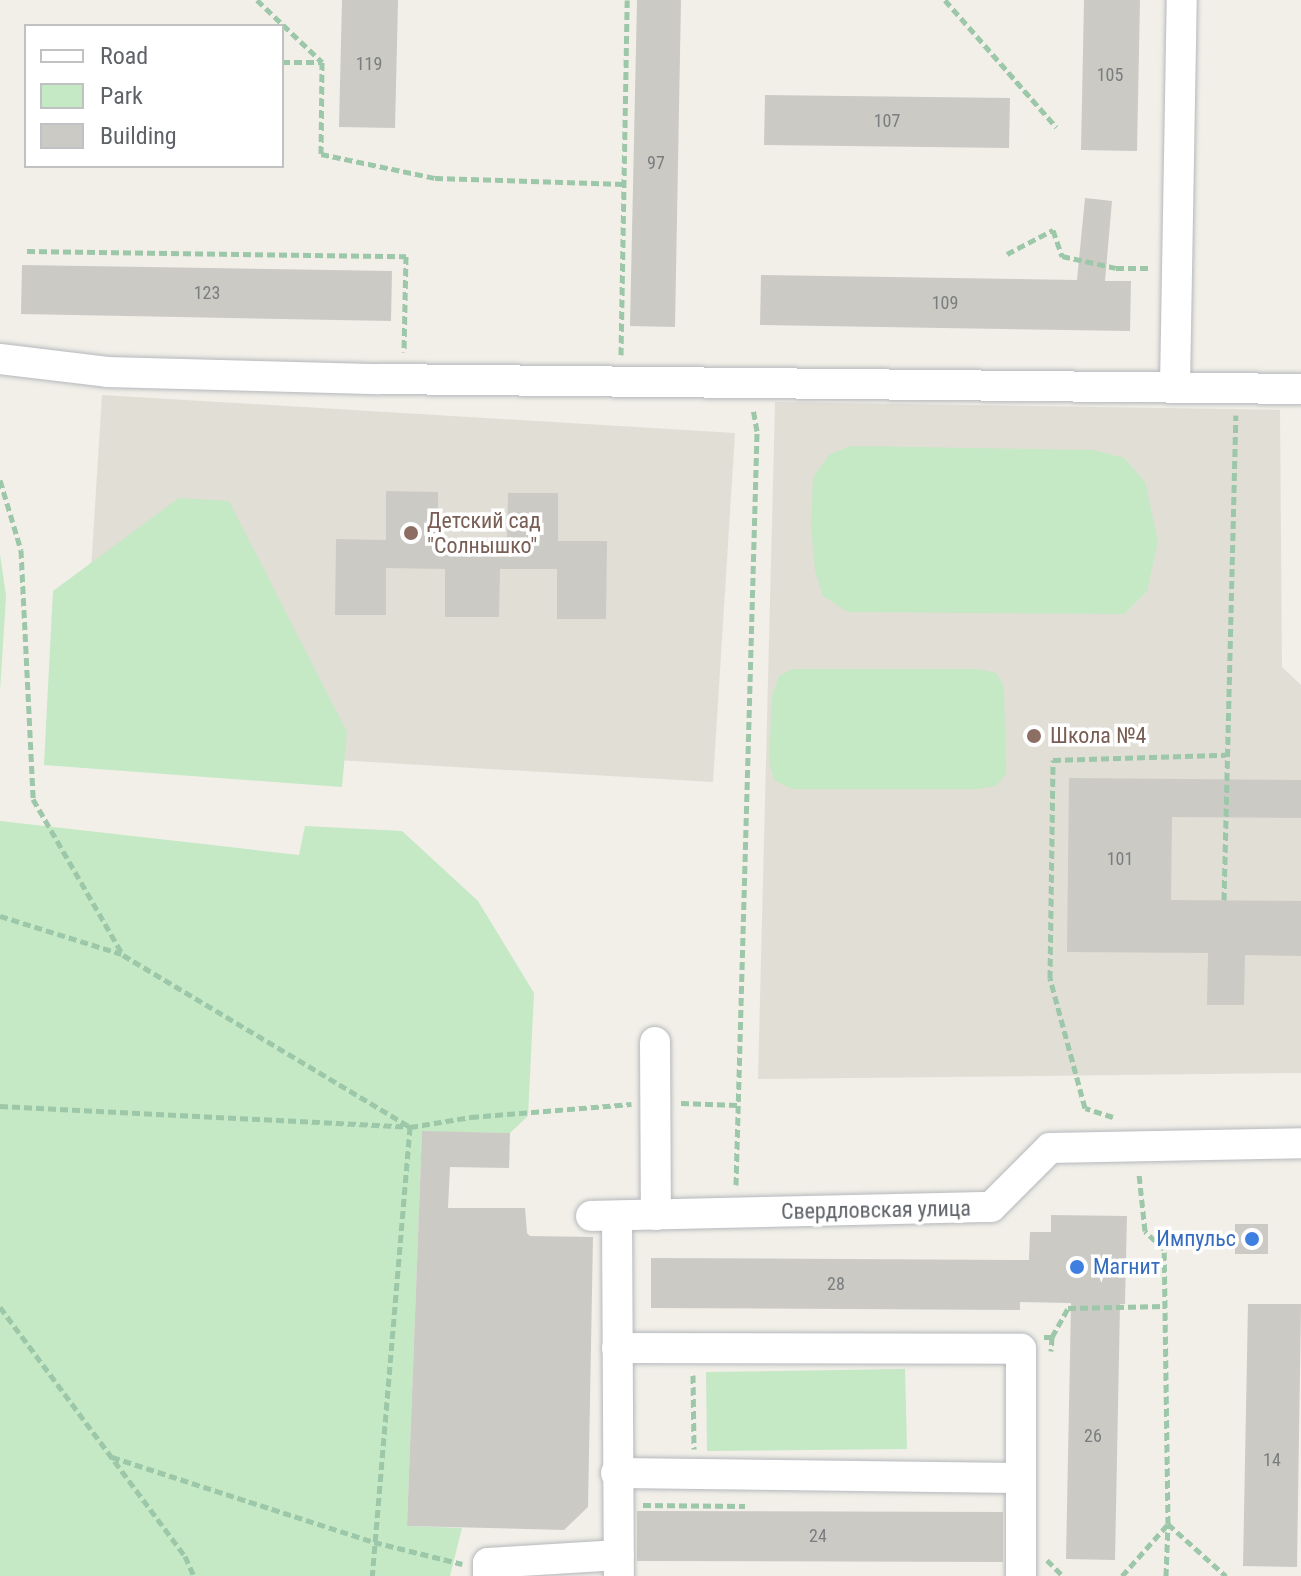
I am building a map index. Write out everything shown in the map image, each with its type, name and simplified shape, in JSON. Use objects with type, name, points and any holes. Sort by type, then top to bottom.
[{"type":"street","points":[[1175,386],[1182,0]]},
{"type":"street","points":[[0,359],[107,372],[1301,389]]},
{"type":"street","points":[[655,1042],[656,1215]]},
{"type":"street","name":"Свердловская улица","points":[[617,1348],[604,1216],[991,1207],[1050,1148],[1301,1143]]},
{"type":"street","points":[[488,1573],[488,1563],[619,1566],[617,1348],[1021,1349],[1021,1478],[1032,1566]]},
{"type":"street","points":[[616,1473],[1021,1478]]},
{"type":"path","points":[[257,0],[282,24]]},
{"type":"path","points":[[621,362],[627,0]]},
{"type":"path","points":[[945,0],[1056,127]]},
{"type":"path","points":[[284,26],[322,62],[321,154],[435,178],[624,184]]},
{"type":"path","points":[[284,62],[322,62]]},
{"type":"path","points":[[1007,254],[1053,230],[1062,256],[1116,268],[1177,268]]},
{"type":"path","points":[[27,251],[406,256],[404,355]]},
{"type":"path","points":[[736,1193],[757,431],[749,382]]},
{"type":"path","points":[[1224,900],[1236,410]]},
{"type":"path","points":[[0,480],[21,550],[33,799],[123,955]]},
{"type":"path","points":[[1122,1119],[1085,1108],[1050,978],[1053,760],[1226,755]]},
{"type":"path","points":[[0,916],[123,955],[410,1127]]},
{"type":"path","points":[[0,1106],[410,1127],[471,1117],[655,1102],[738,1105]]},
{"type":"path","points":[[372,1576],[410,1127]]},
{"type":"path","points":[[1138,1166],[1145,1231],[1164,1249],[1166,1576]]},
{"type":"path","points":[[1052,1337],[1068,1308],[1165,1306]]},
{"type":"path","points":[[0,1307],[185,1556],[194,1576]]},
{"type":"path","points":[[693,1348],[695,1506]]},
{"type":"path","points":[[112,1457],[374,1542],[488,1573]]},
{"type":"path","points":[[640,1505],[757,1506]]},
{"type":"path","points":[[1122,1576],[1168,1524]]},
{"type":"path","points":[[1168,1524],[1226,1576]]},
{"type":"path","points":[[1032,1566],[1063,1576]]},
{"type":"shaded area","name":"Детский сад \"Солнышко\"","points":[[102,395],[735,433],[713,782],[80,745]]},
{"type":"shaded area","name":"Школа №4","points":[[775,402],[1280,410],[1282,667],[1301,685],[1301,1073],[758,1079]]},
{"type":"green space","points":[[851,446],[1094,450],[1124,458],[1145,482],[1158,541],[1147,591],[1124,614],[848,612],[823,596],[815,571],[811,525],[813,477],[830,454]]},
{"type":"green space","points":[[179,498],[229,501],[347,732],[342,787],[44,765],[53,591]]},
{"type":"green space","points":[[0,554],[6,596],[0,691]]},
{"type":"green space","points":[[792,669],[978,669],[996,673],[1004,686],[1006,774],[996,786],[977,789],[792,789],[774,780],[769,762],[772,696],[779,676]]},
{"type":"green space","points":[[0,821],[299,855],[305,826],[402,831],[478,901],[534,993],[528,1116],[510,1133],[422,1132],[407,1526],[462,1528],[450,1576],[0,1576]]},
{"type":"green space","points":[[905,1369],[907,1449],[707,1451],[706,1372]]},
{"type":"building","points":[[342,0],[398,0],[395,128],[339,127]]},
{"type":"building","points":[[637,0],[681,0],[675,327],[630,326]]},
{"type":"building","points":[[1084,0],[1140,0],[1137,151],[1081,150]]},
{"type":"building","points":[[765,95],[1010,98],[1009,148],[764,145]]},
{"type":"building","points":[[1085,198],[1112,201],[1105,281],[1131,281],[1130,331],[760,325],[761,275],[1077,280]]},
{"type":"building","points":[[22,265],[392,271],[391,321],[21,314]]},
{"type":"building","points":[[386,491],[438,492],[438,540],[507,541],[508,493],[558,493],[558,541],[607,541],[606,619],[557,619],[557,569],[500,569],[499,617],[445,617],[445,569],[386,568],[386,615],[335,615],[336,539],[386,540]]},
{"type":"building","points":[[1069,778],[1301,780],[1301,818],[1172,817],[1171,900],[1301,901],[1301,956],[1245,955],[1244,1005],[1207,1005],[1208,953],[1067,952]]},
{"type":"building","points":[[422,1131],[510,1133],[509,1168],[450,1167],[448,1208],[525,1208],[527,1233],[530,1236],[593,1237],[588,1507],[564,1530],[407,1526]]},
{"type":"building","points":[[1051,1215],[1127,1216],[1125,1304],[1120,1304],[1115,1560],[1066,1559],[1071,1303],[1020,1302],[1020,1310],[651,1308],[651,1258],[1029,1260],[1030,1232],[1051,1232]]},
{"type":"building","name":"Импульс","points":[[1235,1224],[1268,1224],[1268,1254],[1235,1254]]},
{"type":"building","points":[[1248,1304],[1301,1304],[1297,1567],[1243,1566]]},
{"type":"building","points":[[637,1511],[1003,1512],[1003,1562],[637,1561]]},
{"type":"place","name":"Детский сад \"Солнышко\"","points":[[411,533]]},
{"type":"place","name":"Школа №4","points":[[1034,736]]},
{"type":"place","name":"Импульс","points":[[1252,1239]]},
{"type":"place","name":"Магнит","points":[[1077,1267]]}]
